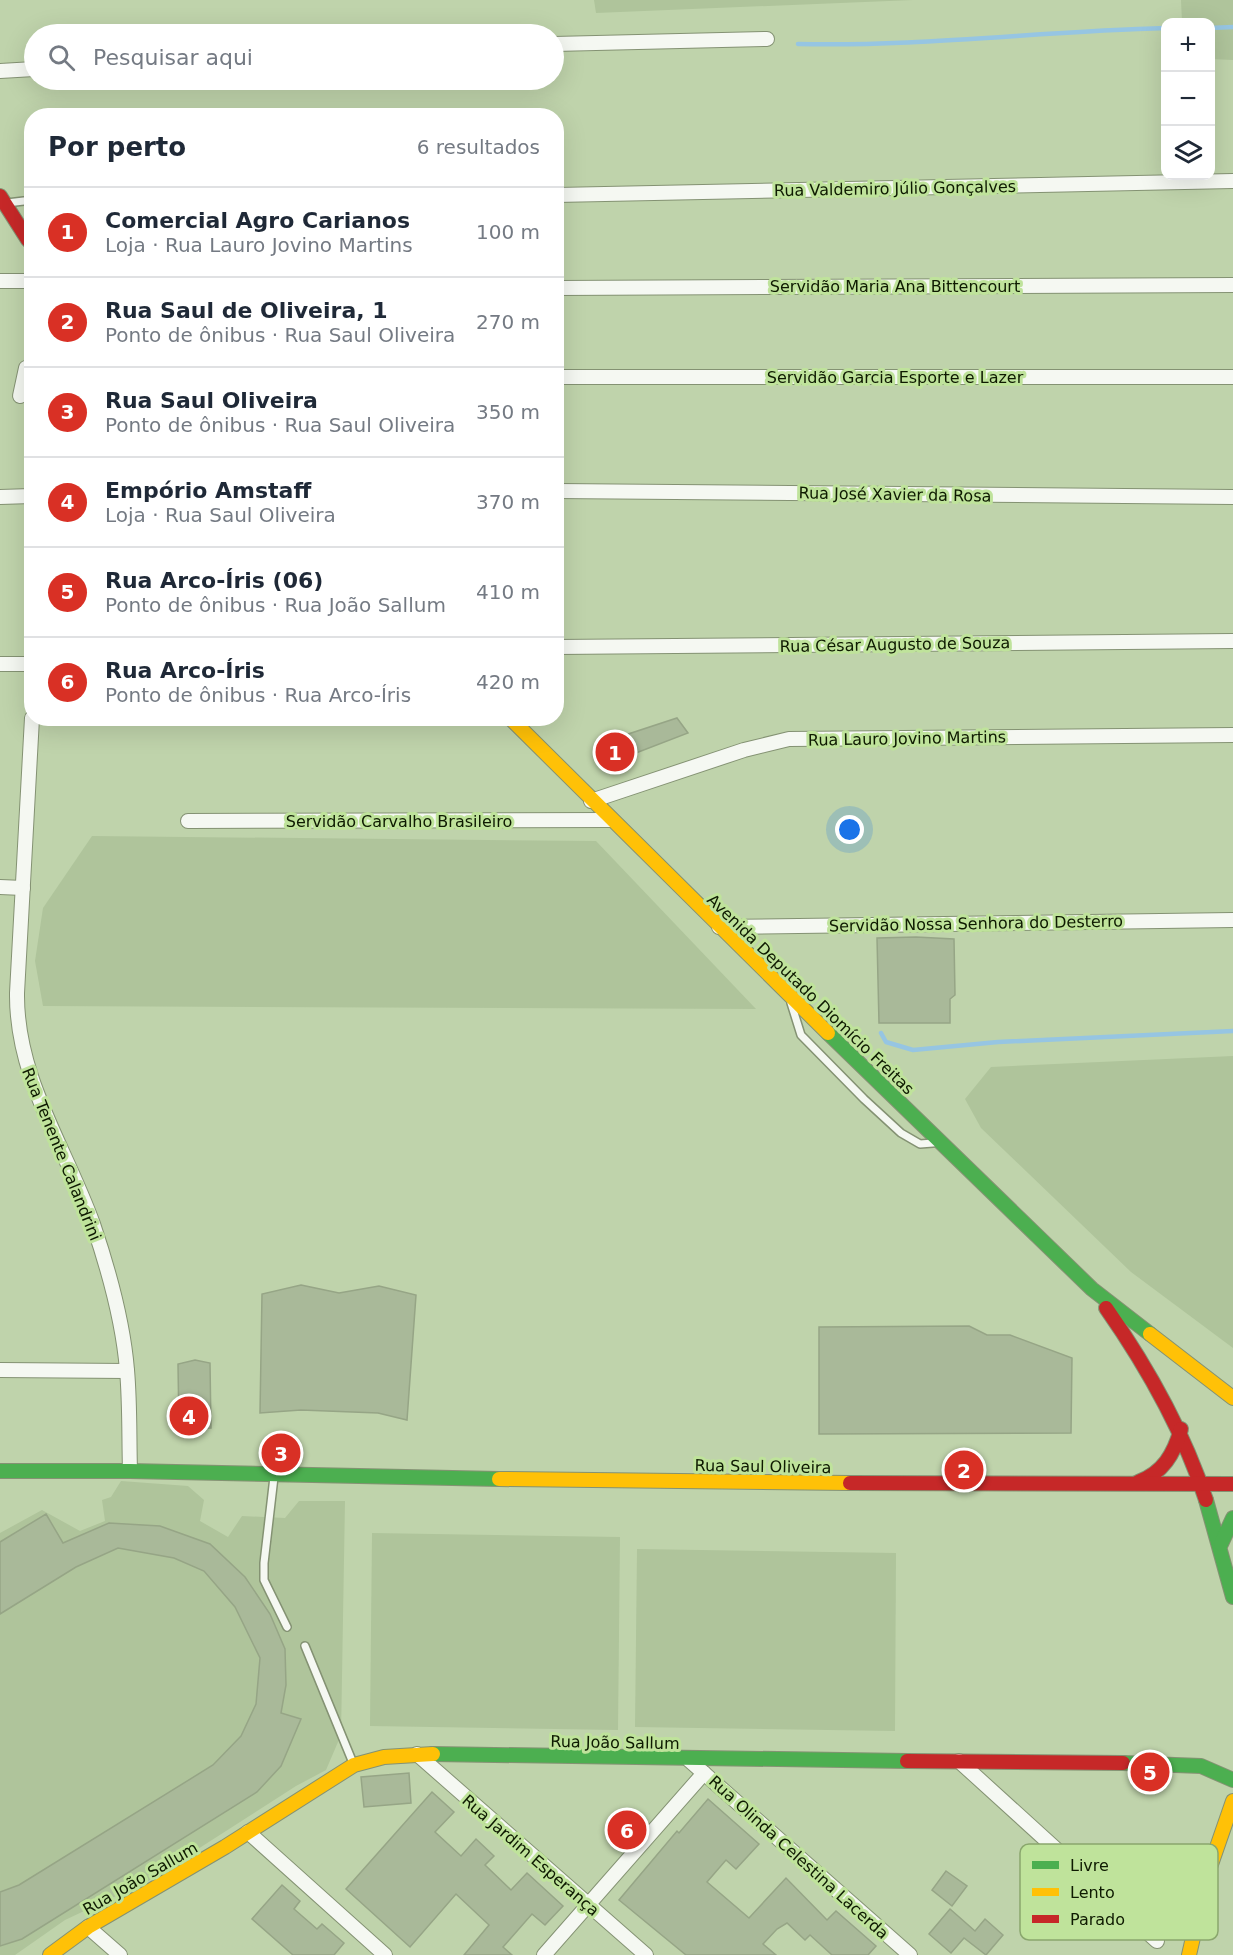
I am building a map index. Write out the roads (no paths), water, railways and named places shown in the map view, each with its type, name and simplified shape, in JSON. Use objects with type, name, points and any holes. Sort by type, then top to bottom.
[{"type":"main road","points":[[2,203],[24,234]]},
{"type":"main road","name":"Avenida Deputado Diomício Freitas","points":[[518,726],[591,801],[939,1143],[1092,1288],[1233,1398]]},
{"type":"main road","name":"Avenida Deputado Diomício Freitas","points":[[1092,1288],[1159,1386],[1180,1429],[1221,1544],[1233,1597]]},
{"type":"main road","name":"Rua Saul Oliveira","points":[[1129,1485],[1145,1480],[1158,1471],[1173,1452],[1180,1429]]},
{"type":"main road","name":"Rua Saul Oliveira","points":[[0,1471],[1129,1485],[1233,1484]]},
{"type":"main road","points":[[1221,1544],[1233,1518]]},
{"type":"main road","name":"Rua João Sallum","points":[[50,1955],[88,1927],[248,1832],[354,1765],[384,1757],[417,1754],[689,1760],[1162,1763],[1201,1766],[1233,1780]]},
{"type":"main road","points":[[1218,1844],[1233,1801]]},
{"type":"main road","points":[[1189,1955],[1192,1940]]},
{"type":"street","points":[[564,44],[767,39]]},
{"type":"street","points":[[0,71],[24,70]]},
{"type":"street","name":"Rua Valdemiro Júlio Gonçalves","points":[[564,195],[1233,181]]},
{"type":"street","points":[[0,281],[24,281]]},
{"type":"street","name":"Servidão Maria Ana Bittencourt","points":[[564,288],[1233,285]]},
{"type":"street","name":"Servidão Garcia Esporte e Lazer","points":[[564,377],[1233,377]]},
{"type":"street","points":[[21,396],[24,379]]},
{"type":"street","name":"Rua José Xavier da Rosa","points":[[564,491],[1233,497]]},
{"type":"street","points":[[0,497],[24,496]]},
{"type":"street","name":"Rua César Augusto de Souza","points":[[564,647],[1233,641]]},
{"type":"street","points":[[0,664],[24,664]]},
{"type":"street","name":"Rua Tenente Calandrini","points":[[32,726],[16,1011],[24,1057],[39,1100],[93,1224],[121,1324],[127,1371],[130,1471]]},
{"type":"street","name":"Rua Lauro Jovino Martins","points":[[591,801],[744,750],[789,739],[1233,735]]},
{"type":"street","name":"Servidão Carvalho Brasileiro","points":[[188,821],[611,820]]},
{"type":"street","points":[[0,887],[23,888]]},
{"type":"street","name":"Servidão Nossa Senhora do Desterro","points":[[719,927],[1233,920]]},
{"type":"street","points":[[0,1370],[127,1371]]},
{"type":"street","name":"Rua Jardim Esperança","points":[[417,1754],[646,1955]]},
{"type":"street","name":"Rua Olinda Celestina Lacerda","points":[[689,1760],[910,1955]]},
{"type":"street","points":[[959,1761],[1050,1844]]},
{"type":"street","points":[[544,1955],[704,1773]]},
{"type":"street","points":[[248,1832],[385,1955]]},
{"type":"street","points":[[88,1927],[120,1955]]},
{"type":"lane","points":[[2,203],[24,201]]},
{"type":"lane","points":[[789,995],[801,1035],[864,1099],[901,1133],[920,1143],[939,1143]]},
{"type":"lane","points":[[274,1475],[264,1580],[287,1627]]},
{"type":"lane","points":[[305,1646],[354,1765]]},
{"type":"waterway","points":[[1215,28],[1233,27]]},
{"type":"waterway","points":[[798,44],[936,41],[1161,28]]},
{"type":"waterway","points":[[881,1033],[886,1042],[913,1050],[998,1042],[1233,1031]]},
{"type":"place","name":"Comercial Agro Carianos","points":[[615,752]]},
{"type":"place","name":"Empório Amstaff","points":[[189,1416]]},
{"type":"place","name":"Rua Saul Oliveira","points":[[281,1453]]},
{"type":"place","name":"Rua Saul de Oliveira, 1","points":[[964,1470]]},
{"type":"place","name":"Rua Arco-Íris (06)","points":[[1150,1772]]},
{"type":"place","name":"Rua Arco-Íris","points":[[627,1830]]}]
